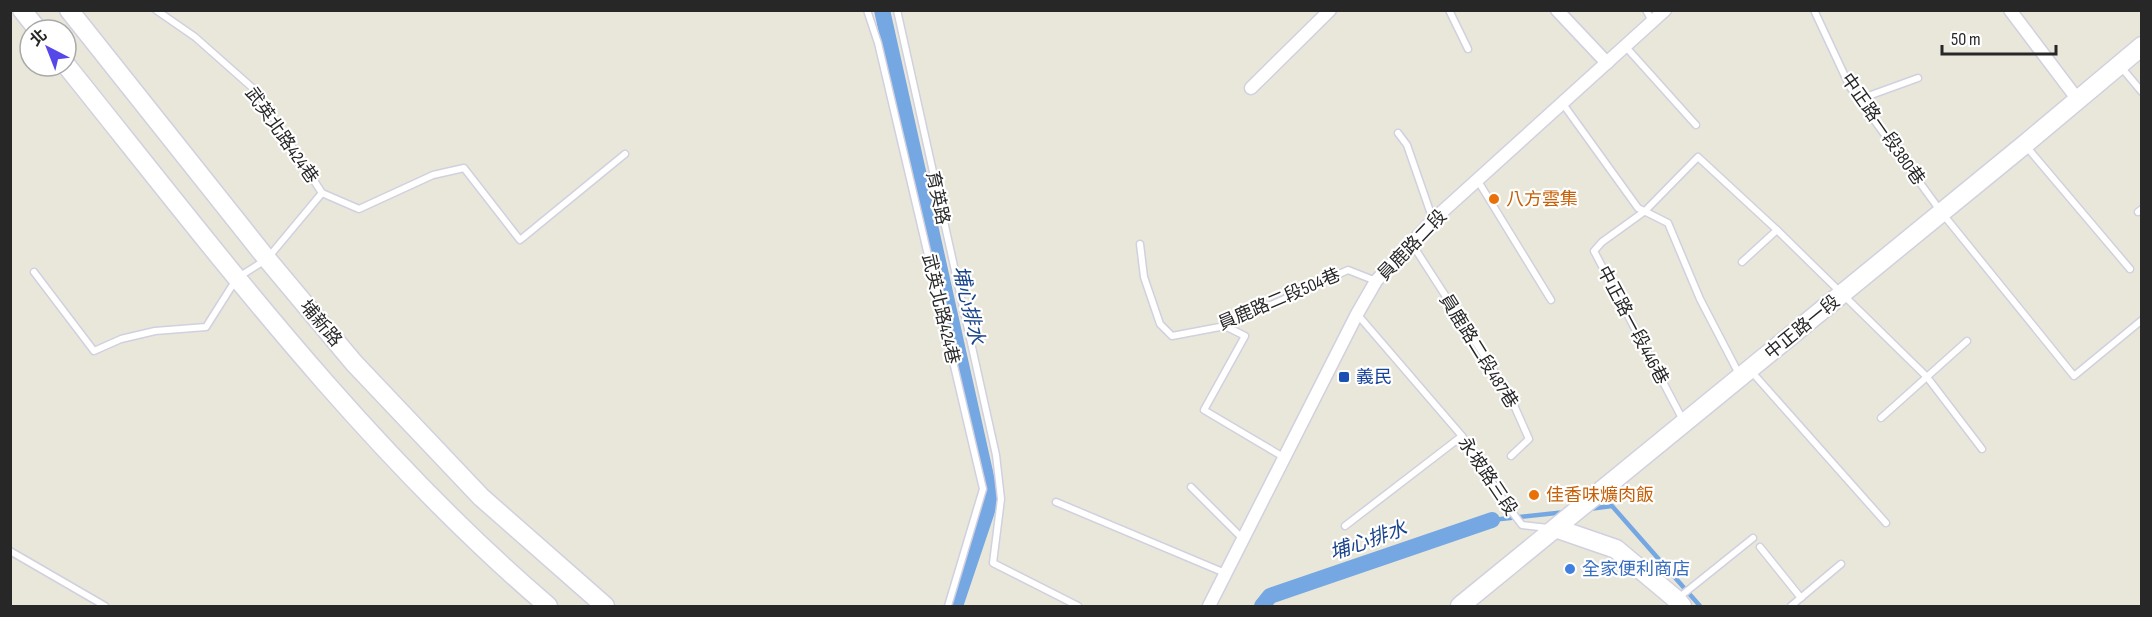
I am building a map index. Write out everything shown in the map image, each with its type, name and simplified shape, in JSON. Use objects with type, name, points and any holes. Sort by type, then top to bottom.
[{"type":"street","name":"埔新路","points":[[69,10],[267,259],[354,363],[481,497],[605,606]]},
{"type":"street","points":[[1251,88],[1330,10]]},
{"type":"street","points":[[1557,10],[1607,63]]},
{"type":"street","name":"員鹿路二段","points":[[1209,606],[1357,314],[1376,281],[1433,220],[1665,10]]},
{"type":"street","points":[[2010,10],[2078,100]]},
{"type":"street","name":"中正路一段","points":[[1460,606],[1942,213],[2142,46]]},
{"type":"street","name":"埔新路","points":[[76,78],[237,278],[364,427],[510,574],[548,606]]},
{"type":"street","name":"永坡路三段","points":[[1557,529],[1616,549],[1679,603]]},
{"type":"lane","name":"武英北路424巷","points":[[156,10],[195,37],[256,91],[322,193],[359,209],[434,175],[464,168],[520,240],[626,154]]},
{"type":"lane","name":"武英北路424巷","points":[[867,10],[878,43],[983,489],[949,606]]},
{"type":"lane","name":"育英路","points":[[897,10],[996,455],[1001,500],[993,563],[1078,606]]},
{"type":"lane","points":[[1449,10],[1468,49]]},
{"type":"lane","points":[[1646,10],[1652,22]]},
{"type":"lane","name":"中正路一段380巷","points":[[1814,10],[1850,87],[1942,213],[2074,376],[2142,320]]},
{"type":"lane","points":[[1625,46],[1696,125]]},
{"type":"lane","points":[[2118,64],[2142,92]]},
{"type":"lane","points":[[1860,99],[1918,78]]},
{"type":"lane","points":[[1563,104],[1638,208],[1668,223],[1700,299],[1745,374],[1886,523]]},
{"type":"lane","points":[[1398,133],[1407,145],[1433,220]]},
{"type":"lane","points":[[2024,145],[2130,269]]},
{"type":"lane","points":[[1645,211],[1698,157],[1777,230],[1927,377],[1982,449]]},
{"type":"lane","points":[[1478,181],[1551,300]]},
{"type":"lane","name":"武英北路424巷","points":[[34,272],[94,351],[121,339],[143,334],[206,327],[237,278],[267,259],[322,193]]},
{"type":"lane","name":"中正路一段446巷","points":[[1645,211],[1602,242],[1594,251],[1685,424]]},
{"type":"lane","points":[[1742,262],[1777,230]]},
{"type":"lane","name":"員鹿路二段487巷","points":[[1412,243],[1509,394],[1529,439],[1511,456]]},
{"type":"lane","name":"員鹿路二段504巷","points":[[1140,244],[1144,277],[1160,324],[1172,336],[1225,326],[1348,270],[1376,281]]},
{"type":"lane","name":"永坡路三段","points":[[1357,314],[1462,436],[1522,525],[1557,529]]},
{"type":"lane","points":[[1225,326],[1245,336],[1204,410],[1285,458]]},
{"type":"lane","points":[[1881,418],[1967,341]]},
{"type":"lane","points":[[1345,526],[1462,436]]},
{"type":"lane","points":[[1191,487],[1243,539]]},
{"type":"lane","points":[[1056,502],[1225,573]]},
{"type":"lane","points":[[1679,603],[1753,538]]},
{"type":"lane","points":[[1760,547],[1801,598]]},
{"type":"lane","points":[[10,551],[105,606]]},
{"type":"lane","points":[[1791,606],[1841,564]]},
{"type":"waterway","name":"埔心排水","points":[[882,10],[991,499],[955,606]]},
{"type":"waterway","points":[[1589,509],[1612,506],[1700,606]]},
{"type":"waterway","points":[[1492,520],[1566,512]]},
{"type":"waterway","name":"埔心排水","points":[[1262,606],[1270,596],[1492,520]]},
{"type":"place","name":"八方雲集","points":[[1494,199]]},
{"type":"place","name":"義民","points":[[1344,377]]},
{"type":"place","name":"佳香味爌肉飯","points":[[1534,495]]},
{"type":"place","name":"全家便利商店","points":[[1570,569]]}]
